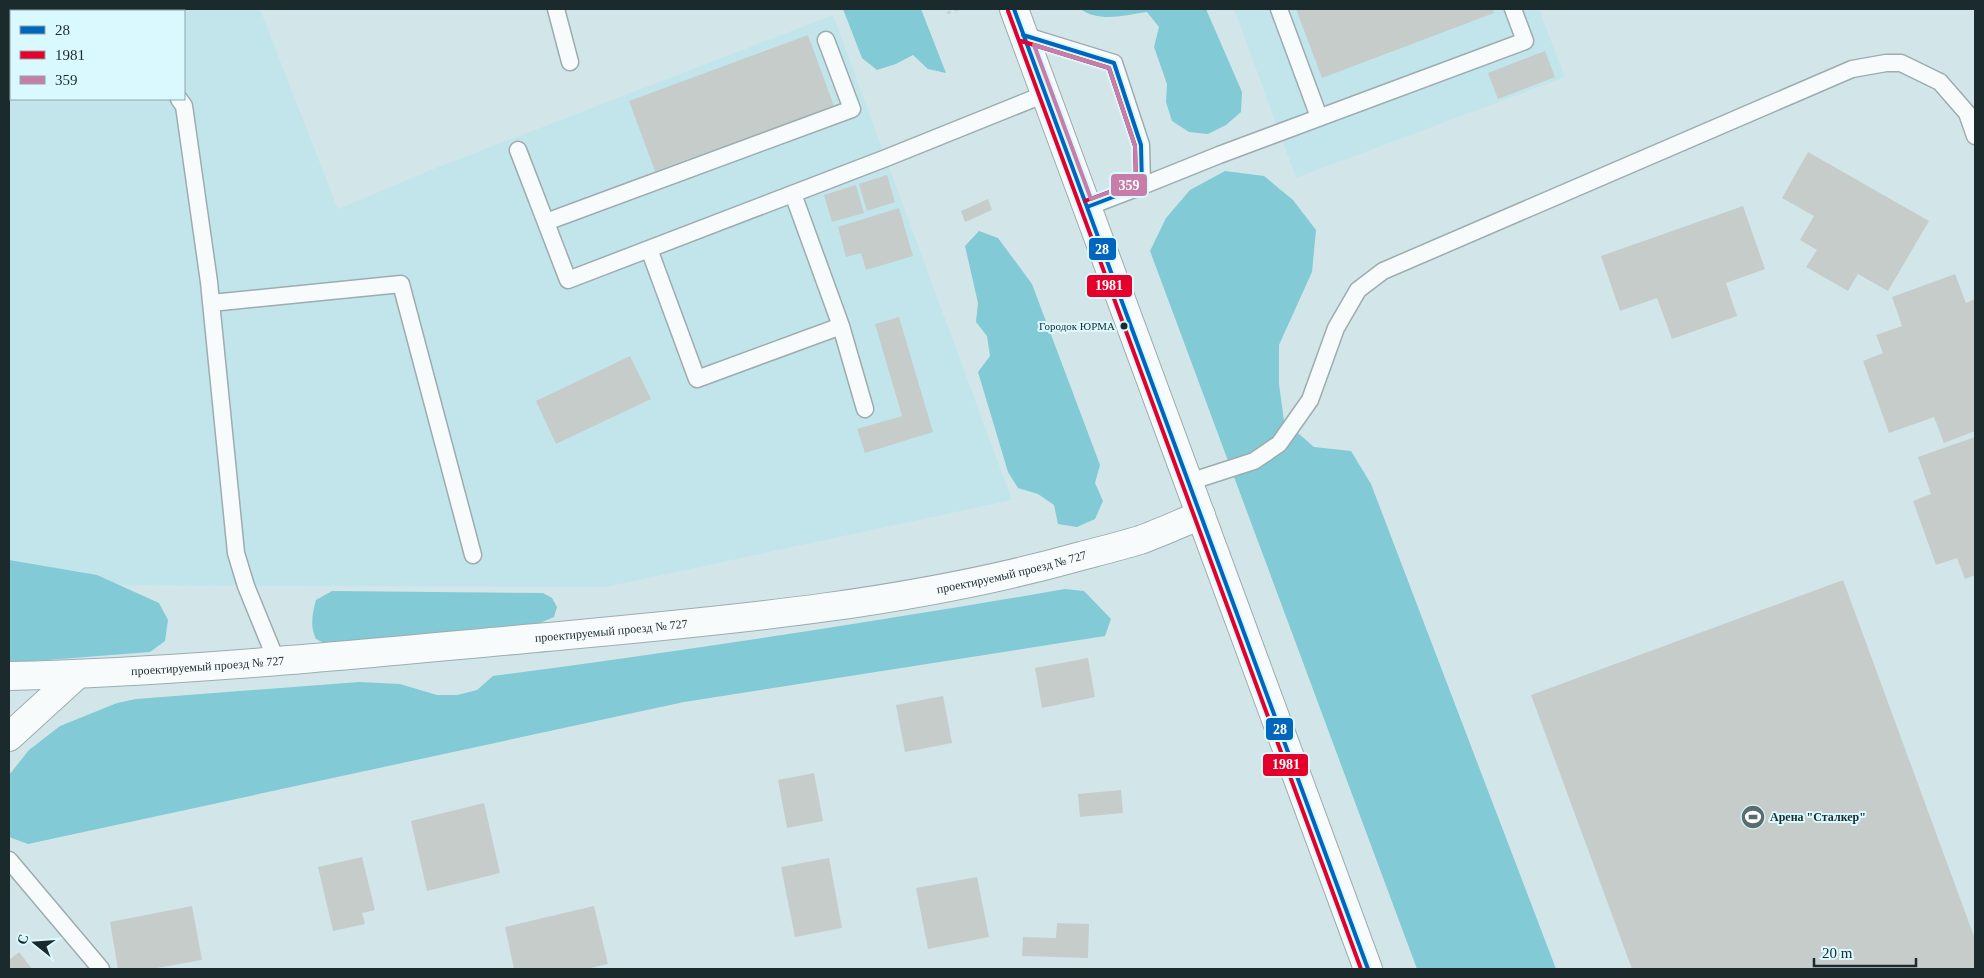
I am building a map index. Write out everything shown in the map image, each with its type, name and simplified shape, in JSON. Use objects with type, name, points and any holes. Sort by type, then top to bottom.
[{"type":"street","points":[[1014,9],[1368,969]]},
{"type":"street","name":"проектируемый проезд № 727","points":[[9,676],[78,674],[277,662],[794,612],[922,593],[1026,572],[1140,540],[1201,515]]},
{"type":"street","points":[[9,737],[78,674]]},
{"type":"lane","points":[[556,9],[570,62]]},
{"type":"lane","points":[[1278,9],[1319,117]]},
{"type":"lane","points":[[1086,207],[1219,154],[1525,40],[1513,9]]},
{"type":"lane","points":[[1023,35],[1114,63],[1141,145],[1142,186]]},
{"type":"lane","points":[[546,222],[852,109],[826,40]]},
{"type":"lane","points":[[1189,482],[1254,461],[1279,444],[1310,400],[1336,328],[1358,290],[1383,272],[1852,70],[1886,63],[1900,63],[1940,82],[1967,113],[1975,136]]},
{"type":"lane","points":[[518,150],[568,280],[793,194],[1045,94]]},
{"type":"lane","points":[[181,100],[184,106],[211,303],[236,553],[246,586],[277,662]]},
{"type":"lane","points":[[793,194],[841,326],[865,409]]},
{"type":"lane","points":[[649,249],[697,379],[841,326]]},
{"type":"lane","points":[[211,303],[400,284],[473,555]]},
{"type":"lane","points":[[9,860],[101,969]]},
{"type":"path","points":[[947,13],[959,9]]},
{"type":"shaded area","points":[[9,9],[260,9],[338,209],[433,169],[833,15],[1012,500],[606,587],[9,585]]},
{"type":"shaded area","points":[[843,9],[921,9],[946,73],[928,69],[913,55],[896,64],[877,70],[862,58]]},
{"type":"shaded area","points":[[1080,9],[1206,9],[1242,92],[1241,112],[1226,125],[1208,134],[1189,132],[1172,121],[1166,102],[1167,84],[1154,47],[1159,27],[1147,12],[1104,17],[1096,16]]},
{"type":"shaded area","points":[[1234,9],[1539,9],[1565,77],[1296,178]]},
{"type":"shaded area","points":[[1225,171],[1264,176],[1293,200],[1316,230],[1312,272],[1279,345],[1279,384],[1284,421],[1314,447],[1351,451],[1371,484],[1556,969],[1417,969],[1150,251],[1166,218],[1190,190]]},
{"type":"shaded area","points":[[979,231],[998,238],[1032,284],[1100,465],[1095,483],[1103,501],[1095,519],[1077,527],[1058,524],[1054,505],[1038,494],[1018,488],[1008,472],[978,372],[990,356],[987,336],[976,322],[978,303],[965,246]]},
{"type":"shaded area","points":[[9,560],[97,575],[159,603],[168,620],[165,641],[150,652],[9,663]]},
{"type":"shaded area","points":[[1065,589],[1084,591],[1111,619],[1105,636],[684,702],[28,844],[9,837],[9,775],[29,750],[60,726],[117,703],[136,699],[359,682],[400,684],[437,695],[457,695],[477,690],[493,676],[779,636]]},
{"type":"shaded area","points":[[332,591],[543,593],[552,598],[557,607],[554,617],[540,623],[324,643],[316,639],[314,634],[312,625],[313,615],[316,600]]},
{"type":"building","points":[[1296,9],[1493,9],[1494,13],[1322,78]]},
{"type":"building","points":[[808,35],[834,106],[655,171],[629,101]]},
{"type":"building","points":[[1545,51],[1555,77],[1498,99],[1488,73]]},
{"type":"building","points":[[1808,152],[1929,221],[1888,291],[1858,274],[1848,291],[1806,267],[1817,250],[1800,240],[1814,216],[1782,198]]},
{"type":"building","points":[[887,175],[895,202],[867,211],[859,184]]},
{"type":"building","points":[[856,185],[864,213],[832,222],[824,195]]},
{"type":"building","points":[[988,199],[992,210],[965,222],[961,211]]},
{"type":"building","points":[[1743,206],[1765,269],[1726,283],[1737,316],[1672,339],[1657,298],[1620,311],[1601,256]]},
{"type":"building","points":[[899,208],[913,256],[866,270],[861,253],[846,257],[838,227]]},
{"type":"building","points":[[1955,274],[1966,303],[1975,299],[1975,431],[1944,443],[1934,417],[1889,433],[1863,361],[1883,353],[1876,335],[1902,326],[1892,297]]},
{"type":"building","points":[[899,317],[933,432],[865,453],[857,429],[902,416],[875,324]]},
{"type":"building","points":[[630,356],[651,399],[556,444],[536,401]]},
{"type":"building","points":[[1975,437],[1975,575],[1965,579],[1957,558],[1936,565],[1913,501],[1931,494],[1918,457]]},
{"type":"building","name":"Арена \"Сталкер\"","points":[[1843,580],[1975,939],[1975,969],[1632,969],[1531,695]]},
{"type":"building","points":[[1088,658],[1095,697],[1042,708],[1035,668]]},
{"type":"building","points":[[943,696],[952,743],[905,752],[896,705]]},
{"type":"building","points":[[814,773],[823,821],[787,828],[778,780]]},
{"type":"building","points":[[1121,790],[1123,813],[1080,817],[1078,794]]},
{"type":"building","points":[[484,803],[500,873],[427,891],[411,821]]},
{"type":"building","points":[[362,857],[375,910],[362,913],[365,924],[333,931],[318,867]]},
{"type":"building","points":[[829,858],[842,928],[795,937],[781,867]]},
{"type":"building","points":[[977,877],[989,937],[928,949],[916,888]]},
{"type":"building","points":[[192,906],[202,960],[151,969],[118,969],[110,922]]},
{"type":"building","points":[[594,906],[608,964],[586,969],[514,969],[505,927]]},
{"type":"building","points":[[1057,923],[1089,924],[1088,958],[1022,956],[1023,937],[1056,938]]},
{"type":"building","points":[[19,952],[32,969],[9,969],[9,960]]},
{"type":"transit line","name":"28","points":[[1014,9],[1368,969]]},
{"type":"transit line","name":"1981","points":[[1008,11],[1361,969]]},
{"type":"transit line","name":"28","points":[[1023,35],[1114,63],[1141,145],[1142,186],[1087,207]]},
{"type":"transit line","name":"1981","points":[[1021,41],[1109,68],[1135,146],[1136,182],[1085,201]]},
{"type":"transit line","name":"359","points":[[1034,45],[1109,68],[1135,146],[1136,182],[1091,199],[1034,45]]},
{"type":"place","name":"Городок ЮРМА","points":[[1124,326]]},
{"type":"place","name":"Арена \"Сталкер\"","points":[[1753,817]]}]
